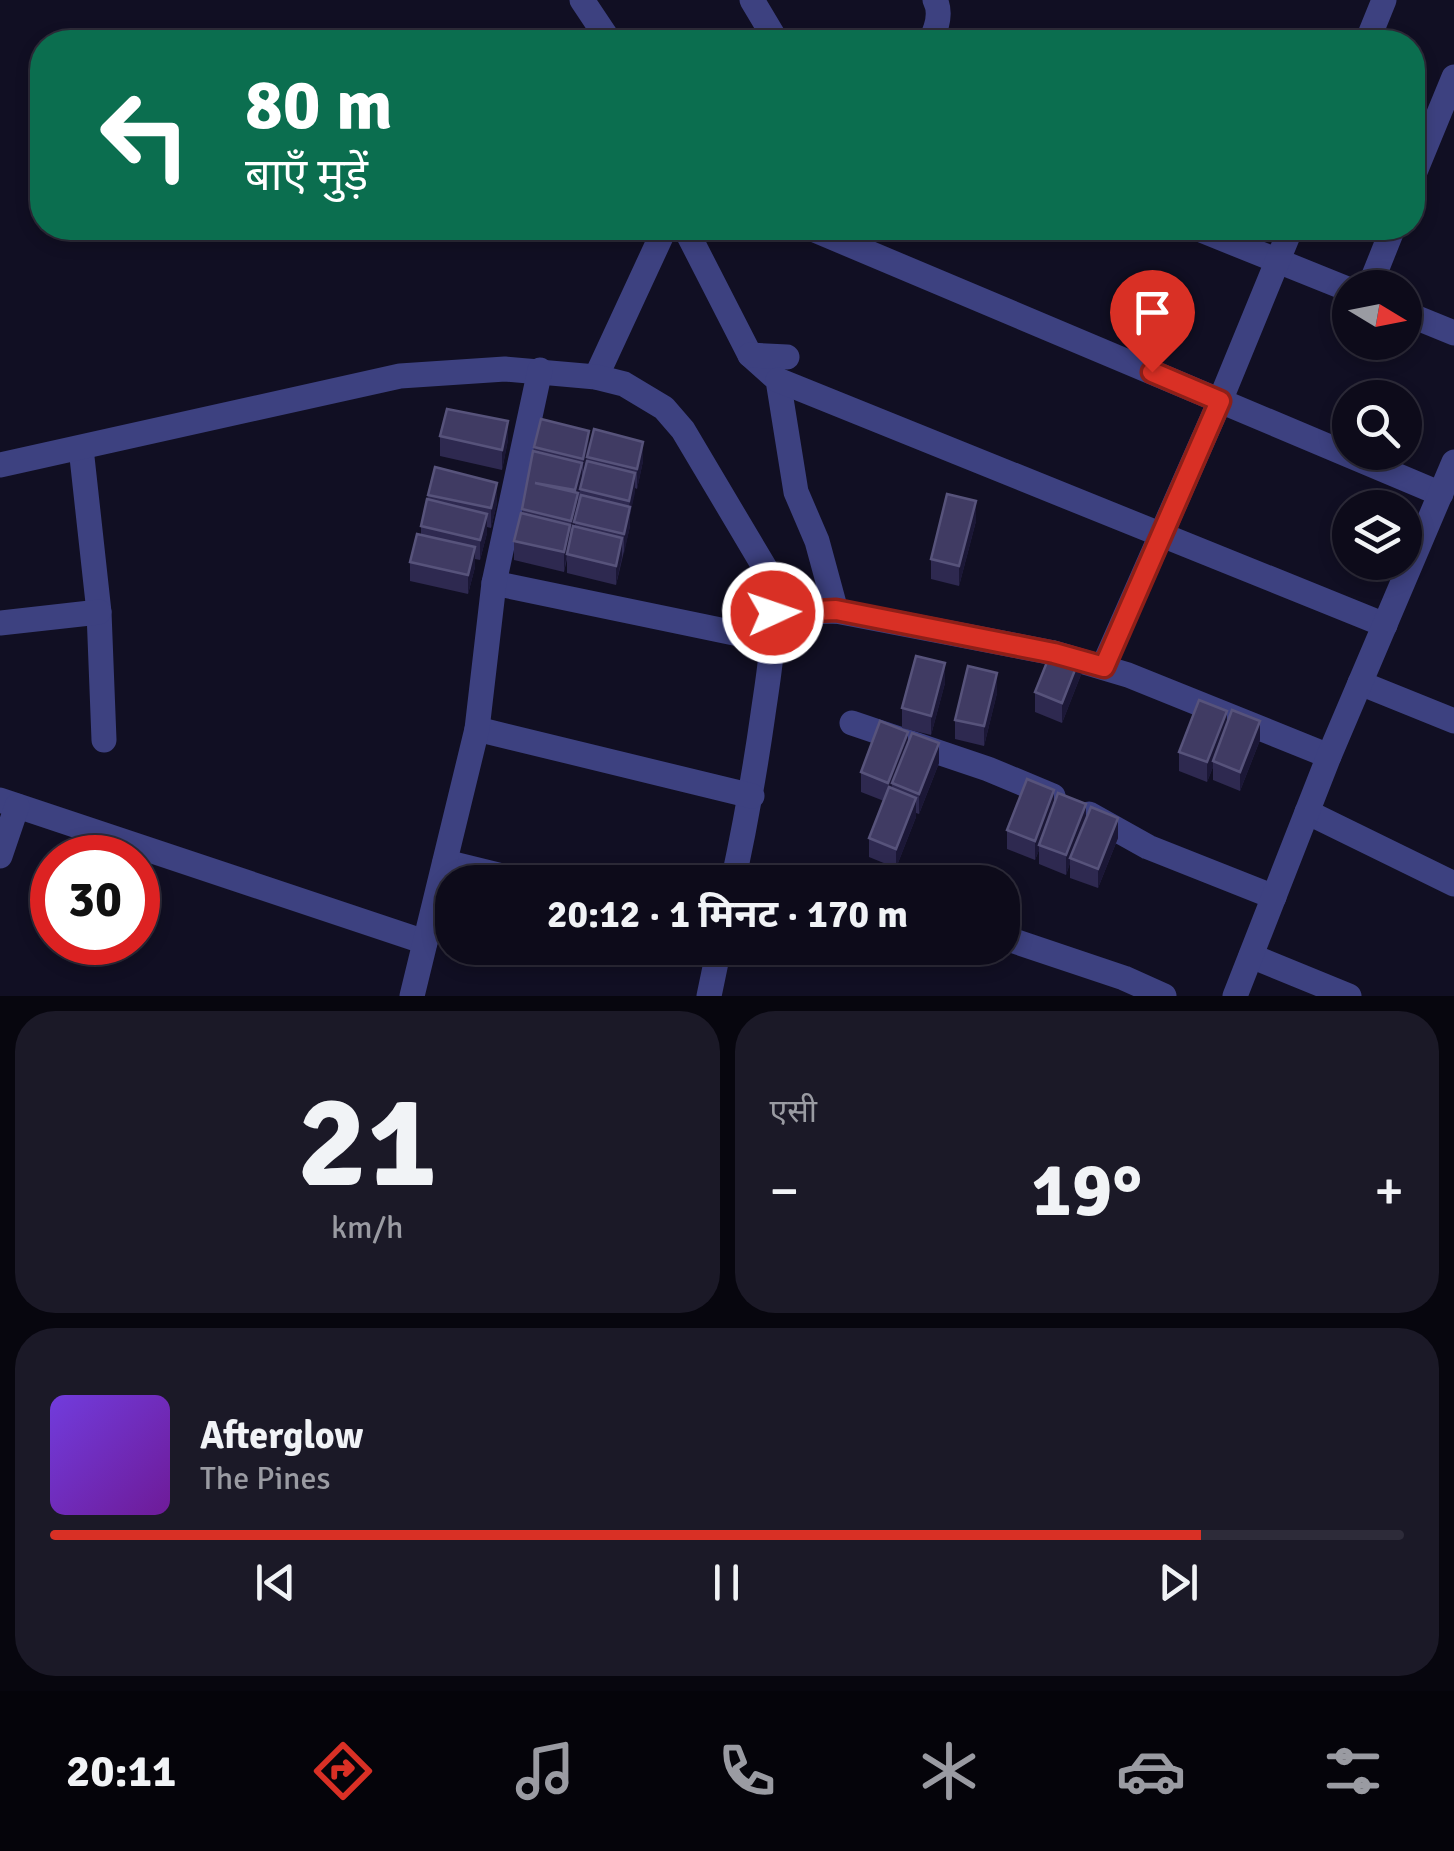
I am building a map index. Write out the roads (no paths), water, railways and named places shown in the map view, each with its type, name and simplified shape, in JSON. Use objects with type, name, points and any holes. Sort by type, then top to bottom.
[{"type":"street","points":[[582,0],[602,30]]},
{"type":"street","points":[[752,0],[771,30]]},
{"type":"street","points":[[935,0],[936,30]]},
{"type":"street","points":[[1372,30],[1384,0]]},
{"type":"street","points":[[1425,147],[1454,77]]},
{"type":"street","points":[[596,377],[659,240]]},
{"type":"street","points":[[691,240],[750,355],[1162,535],[1385,625]]},
{"type":"street","points":[[838,240],[1441,494]]},
{"type":"street","points":[[1226,240],[1332,283]]},
{"type":"street","points":[[1104,667],[1286,240]]},
{"type":"street","points":[[1376,270],[1388,240]]},
{"type":"street","points":[[1422,319],[1454,332]]},
{"type":"street","points":[[783,369],[796,492],[817,541],[836,610]]},
{"type":"street","points":[[412,996],[477,729],[494,583],[540,370]]},
{"type":"street","points":[[0,464],[400,376],[540,370],[596,377],[645,394],[683,430],[765,568],[786,612],[774,642],[752,796],[737,865]]},
{"type":"street","points":[[81,448],[100,612],[104,740]]},
{"type":"street","points":[[1235,996],[1306,812],[1454,462]]},
{"type":"street","points":[[494,583],[774,642]]},
{"type":"street","points":[[786,612],[836,610],[1054,653],[1104,667],[1329,756]]},
{"type":"street","points":[[0,623],[100,612]]},
{"type":"street","points":[[1360,683],[1454,720]]},
{"type":"street","points":[[852,723],[1002,774],[1082,810],[1148,847],[1274,897]]},
{"type":"street","points":[[477,729],[752,796]]},
{"type":"street","points":[[0,856],[8,803],[426,942]]},
{"type":"street","points":[[1306,812],[1454,884]]},
{"type":"street","points":[[445,862],[457,865]]},
{"type":"street","points":[[1020,944],[1164,996]]},
{"type":"street","points":[[1250,956],[1349,996]]},
{"type":"street","points":[[709,996],[716,965]]}]
